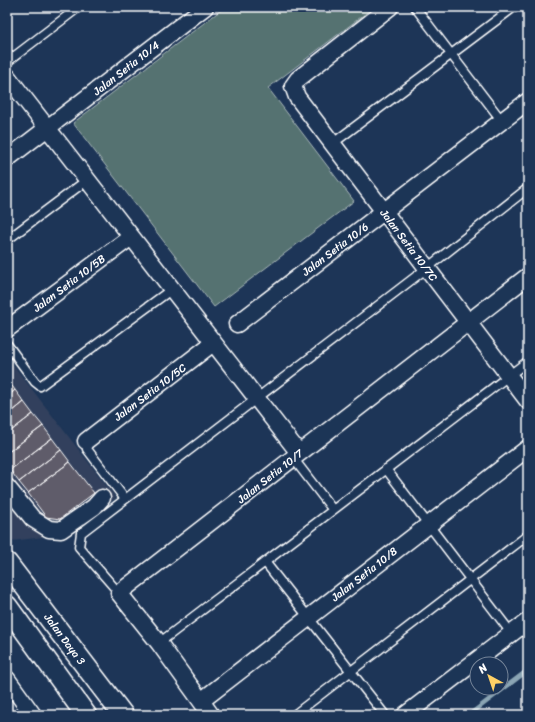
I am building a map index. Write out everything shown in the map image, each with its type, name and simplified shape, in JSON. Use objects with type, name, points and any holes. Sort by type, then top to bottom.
[{"type":"street","name":"Jalan Setia 10/4","points":[[7,160],[205,7]]},
{"type":"street","name":"Jalan Setia 10/7C","points":[[390,7],[298,79],[293,86],[297,97],[332,144],[528,401]]},
{"type":"street","points":[[7,76],[256,398],[296,456]]},
{"type":"street","name":"Jalan Setia 10/6","points":[[237,324],[528,101]]},
{"type":"street","name":"Jalan Setia 10/5B","points":[[7,329],[131,237]]},
{"type":"street","name":"Jalan Setia 10/7","points":[[119,593],[528,276]]},
{"type":"street","name":"Jalan Setia 10/5C","points":[[86,440],[213,343]]},
{"type":"street","name":"Jalan Setia 10/8","points":[[201,701],[528,448]]},
{"type":"street","points":[[7,487],[33,519],[48,529],[61,530],[94,507],[102,498]]},
{"type":"street","name":"Jalan Daya 3","points":[[7,563],[122,715]]},
{"type":"street","points":[[7,578],[61,646],[84,665]]},
{"type":"street","points":[[119,593],[159,643],[211,715]]},
{"type":"street","points":[[7,606],[86,715]]},
{"type":"street","points":[[405,715],[528,621]]},
{"type":"street","points":[[7,622],[61,682]]},
{"type":"street","points":[[7,679],[33,715]]},
{"type":"lane","points":[[7,62],[79,7]]},
{"type":"lane","points":[[415,7],[502,121]]},
{"type":"lane","points":[[332,144],[514,7]]},
{"type":"lane","points":[[7,240],[87,180]]},
{"type":"lane","points":[[119,593],[79,547],[80,533],[427,268],[528,188]]},
{"type":"lane","points":[[7,344],[40,386],[172,289]]},
{"type":"lane","points":[[159,643],[528,361]]},
{"type":"lane","points":[[86,440],[87,449],[125,499]]},
{"type":"lane","points":[[296,456],[333,510]]},
{"type":"lane","points":[[386,470],[512,634]]},
{"type":"lane","points":[[294,715],[528,535]]},
{"type":"lane","points":[[265,562],[385,715]]},
{"type":"shaded area","points":[[7,357],[116,498],[68,534],[12,541],[7,534]]},
{"type":"green space","points":[[225,7],[374,7],[268,88],[354,201],[214,307],[73,123]]},
{"type":"building","points":[[7,379],[15,390],[7,397]]},
{"type":"building","points":[[15,390],[24,402],[7,416],[7,397]]},
{"type":"building","points":[[24,402],[33,414],[7,434],[7,416]]},
{"type":"building","points":[[33,414],[43,426],[7,453],[7,434]]},
{"type":"building","points":[[43,426],[52,438],[10,470],[7,466],[7,453]]},
{"type":"building","points":[[52,438],[61,450],[19,482],[10,470]]},
{"type":"building","points":[[61,450],[70,462],[28,493],[19,482]]},
{"type":"building","points":[[70,462],[94,493],[60,519],[46,517],[28,493]]},
{"type":"waterway","points":[[469,715],[528,670]]}]
